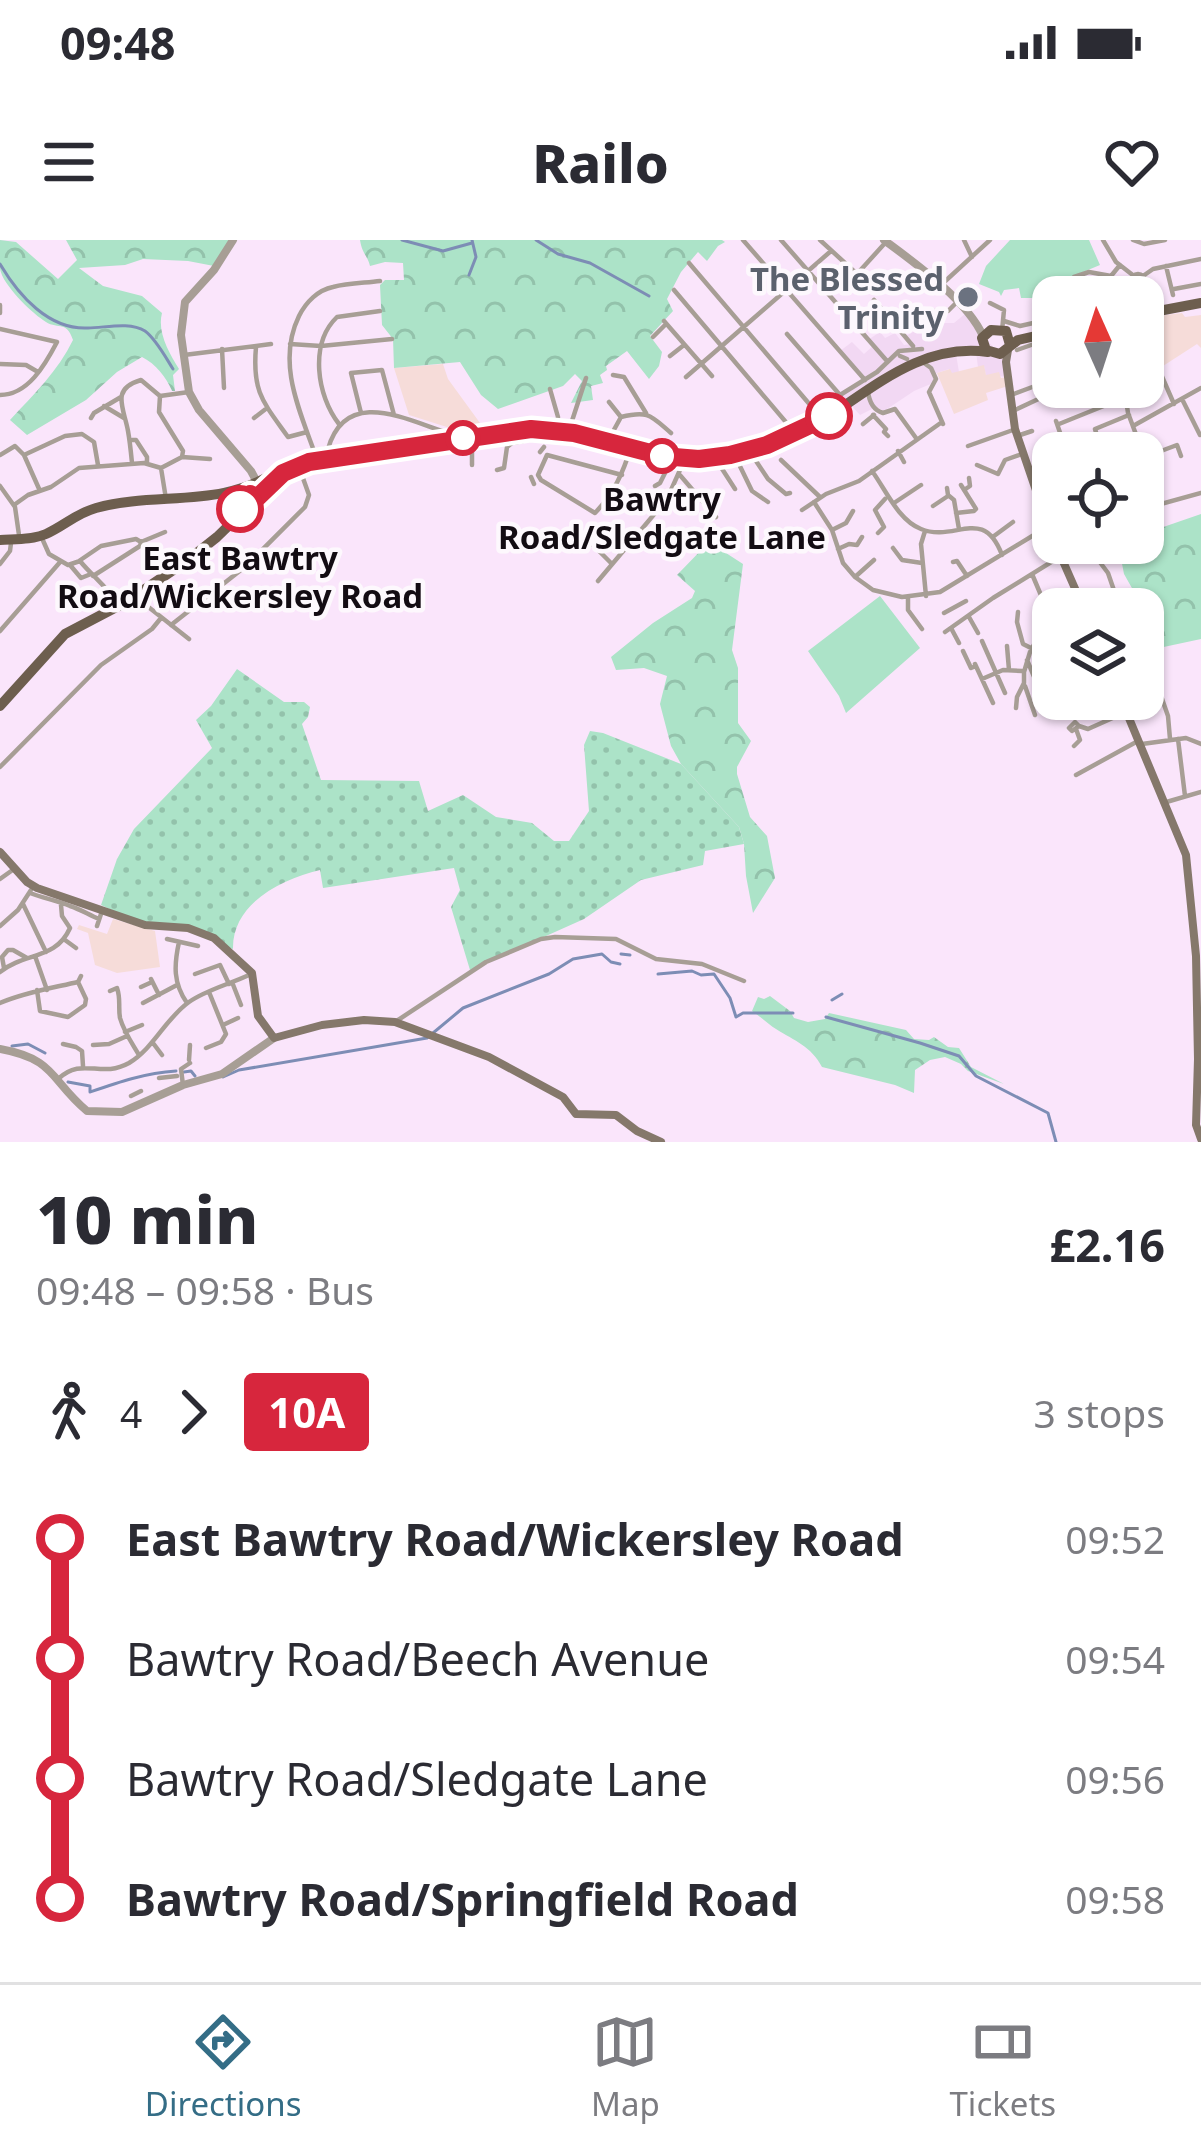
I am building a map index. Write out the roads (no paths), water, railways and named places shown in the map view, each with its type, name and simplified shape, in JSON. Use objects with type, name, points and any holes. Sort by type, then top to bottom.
[{"type":"main road","points":[[1164,301],[1201,301]]},
{"type":"main road","points":[[0,703],[65,634],[134,595],[210,543],[257,489],[306,458],[433,433],[564,426],[610,436],[680,467],[751,452],[838,409],[913,357],[1032,332]]},
{"type":"main road","points":[[333,452],[523,428],[700,455],[789,432],[913,357],[998,340]]},
{"type":"main road","points":[[998,340],[1016,432],[1032,476]]},
{"type":"main road","points":[[10,540],[41,536],[96,508],[257,489]]},
{"type":"main road","points":[[1129,720],[1184,850],[1197,915],[1196,1125],[1201,1139]]},
{"type":"main road","points":[[0,852],[31,889],[145,925],[210,935],[252,973],[260,1019],[274,1038],[322,1025],[395,1022],[490,1057],[563,1097],[576,1114],[616,1115],[661,1142]]},
{"type":"street","points":[[233,240],[185,302],[181,327],[189,392],[251,471],[257,489]]},
{"type":"street","points":[[743,240],[866,389],[887,436]]},
{"type":"street","points":[[781,240],[887,362]]},
{"type":"street","points":[[820,240],[859,277],[885,241],[941,285],[998,340]]},
{"type":"street","points":[[964,240],[972,257]]},
{"type":"street","points":[[941,285],[990,240]]},
{"type":"street","points":[[1103,240],[1120,266],[1134,276]]},
{"type":"street","points":[[1133,240],[1144,244],[1165,240]]},
{"type":"street","points":[[686,377],[831,251]]},
{"type":"street","points":[[1143,276],[1201,259]]},
{"type":"street","points":[[689,263],[817,415]]},
{"type":"street","points":[[1077,276],[1089,272],[1111,276],[1120,266]]},
{"type":"street","points":[[1166,266],[1174,292],[1201,284]]},
{"type":"street","points":[[171,625],[246,566],[309,501],[307,432],[292,388],[290,344],[296,322],[304,305],[318,293],[380,281]]},
{"type":"street","points":[[674,290],[789,432]]},
{"type":"street","points":[[802,510],[872,471],[942,423],[929,392],[936,379],[913,357],[902,330],[874,300]]},
{"type":"street","points":[[935,311],[948,310],[957,302]]},
{"type":"street","points":[[990,303],[1004,310],[998,340]]},
{"type":"street","points":[[339,424],[322,389],[321,346],[328,325],[337,317],[380,311]]},
{"type":"street","points":[[653,337],[665,323],[712,376]]},
{"type":"street","points":[[23,336],[26,324]]},
{"type":"street","points":[[0,329],[57,342],[18,393],[0,395]]},
{"type":"street","points":[[787,334],[838,394],[866,389],[887,362],[913,357]]},
{"type":"street","points":[[998,340],[1032,334]]},
{"type":"street","points":[[290,344],[392,339]]},
{"type":"street","points":[[184,355],[271,344]]},
{"type":"street","points":[[670,356],[684,345]]},
{"type":"street","points":[[256,347],[256,387],[267,408],[288,437],[307,432]]},
{"type":"street","points":[[222,349],[224,388]]},
{"type":"street","points":[[0,364],[21,364],[38,372]]},
{"type":"street","points":[[361,413],[351,372],[395,369]]},
{"type":"street","points":[[382,370],[394,415]]},
{"type":"street","points":[[613,375],[624,377],[646,413],[671,434]]},
{"type":"street","points":[[564,426],[586,378]]},
{"type":"street","points":[[132,464],[121,397],[138,380],[147,382],[160,396],[159,412],[182,457]]},
{"type":"street","points":[[1164,380],[1174,404]]},
{"type":"street","points":[[1009,393],[1032,387]]},
{"type":"street","points":[[1133,426],[1201,388]]},
{"type":"street","points":[[550,389],[564,426]]},
{"type":"street","points":[[160,396],[189,392]]},
{"type":"street","points":[[91,418],[121,397]]},
{"type":"street","points":[[1183,399],[1200,435]]},
{"type":"street","points":[[609,402],[621,417]]},
{"type":"street","points":[[1012,412],[1032,402]]},
{"type":"street","points":[[104,406],[125,418]]},
{"type":"street","points":[[254,418],[267,408]]},
{"type":"street","points":[[1061,432],[1058,422],[1096,408]]},
{"type":"street","points":[[1128,408],[1135,432]]},
{"type":"street","points":[[655,486],[669,465],[736,458],[812,430],[838,409]]},
{"type":"street","points":[[863,424],[875,413],[895,409],[916,437]]},
{"type":"street","points":[[339,424],[361,413],[394,415],[433,433]]},
{"type":"street","points":[[621,417],[646,413]]},
{"type":"street","points":[[1095,432],[1129,416]]},
{"type":"street","points":[[610,436],[621,417]]},
{"type":"street","points":[[306,458],[333,452],[339,424]]},
{"type":"street","points":[[503,470],[507,447],[523,441],[523,428]]},
{"type":"street","points":[[968,446],[1032,431]]},
{"type":"street","points":[[24,455],[78,434],[92,439],[98,466]]},
{"type":"street","points":[[1174,436],[1181,456]]},
{"type":"street","points":[[472,437],[475,462]]},
{"type":"street","points":[[130,440],[136,440],[146,463]]},
{"type":"street","points":[[0,455],[13,446],[20,448],[40,491]]},
{"type":"street","points":[[622,475],[543,451],[534,479],[598,516],[619,483],[636,446]]},
{"type":"street","points":[[1164,450],[1177,446]]},
{"type":"street","points":[[751,452],[768,478],[790,494]]},
{"type":"street","points":[[898,452],[904,462]]},
{"type":"street","points":[[977,465],[997,474],[1005,460],[1022,454]]},
{"type":"street","points":[[86,467],[98,455]]},
{"type":"street","points":[[14,505],[79,468],[146,463],[161,468],[182,457],[207,458]]},
{"type":"street","points":[[736,458],[752,490],[769,502]]},
{"type":"street","points":[[781,460],[818,500],[843,563],[873,590],[908,598],[940,592],[1016,548],[1023,535],[1032,532]]},
{"type":"street","points":[[717,461],[735,489]]},
{"type":"street","points":[[680,467],[716,517]]},
{"type":"street","points":[[598,580],[667,499],[680,467]]},
{"type":"street","points":[[161,468],[166,499]]},
{"type":"street","points":[[872,471],[908,521],[940,533],[979,528],[994,536],[1002,555]]},
{"type":"street","points":[[956,513],[975,511],[962,488],[970,486],[969,478]]},
{"type":"street","points":[[836,479],[840,489]]},
{"type":"street","points":[[882,532],[872,510],[889,499],[914,494],[921,485]]},
{"type":"street","points":[[0,486],[14,505],[10,551],[0,563]]},
{"type":"street","points":[[308,492],[316,494]]},
{"type":"street","points":[[932,507],[948,492],[959,529]]},
{"type":"street","points":[[1164,503],[1201,493]]},
{"type":"street","points":[[832,530],[852,517]]},
{"type":"street","points":[[994,536],[1013,522]]},
{"type":"street","points":[[925,531],[921,544],[926,596]]},
{"type":"street","points":[[41,536],[49,554],[70,565],[81,578],[165,532]]},
{"type":"street","points":[[583,535],[612,565]]},
{"type":"street","points":[[838,550],[863,539]]},
{"type":"street","points":[[70,565],[101,546],[141,542]]},
{"type":"street","points":[[893,548],[902,560],[922,563]]},
{"type":"street","points":[[79,560],[106,585],[118,605]]},
{"type":"street","points":[[855,577],[874,560]]},
{"type":"street","points":[[898,568],[902,560]]},
{"type":"street","points":[[957,560],[967,576]]},
{"type":"street","points":[[0,631],[61,561]]},
{"type":"street","points":[[959,643],[948,630],[1048,564]]},
{"type":"street","points":[[1032,574],[1038,588]]},
{"type":"street","points":[[134,595],[189,639]]},
{"type":"street","points":[[908,598],[908,610],[922,629]]},
{"type":"street","points":[[944,614],[967,603]]},
{"type":"street","points":[[968,615],[978,633]]},
{"type":"street","points":[[1016,615],[1023,644],[1031,649],[1024,683],[1032,706]]},
{"type":"street","points":[[0,767],[101,664],[161,618]]},
{"type":"street","points":[[982,641],[1006,693]]},
{"type":"street","points":[[1007,646],[1010,670]]},
{"type":"street","points":[[963,651],[971,668],[975,665],[991,703]]},
{"type":"street","points":[[1027,661],[1032,669]]},
{"type":"street","points":[[982,679],[1010,670],[1024,671]]},
{"type":"street","points":[[1016,708],[1024,683]]},
{"type":"street","points":[[1164,705],[1185,796]]},
{"type":"street","points":[[1074,746],[1080,740],[1078,728],[1086,730],[1108,720]]},
{"type":"street","points":[[1076,775],[1138,743],[1186,738],[1201,744]]},
{"type":"street","points":[[1163,803],[1201,792]]},
{"type":"street","points":[[0,879],[14,869]]},
{"type":"street","points":[[0,926],[31,889],[99,920]]},
{"type":"street","points":[[23,904],[46,952]]},
{"type":"street","points":[[47,990],[31,957],[8,950],[2,957],[2,970],[31,957],[59,946],[70,928],[62,916],[62,904]]},
{"type":"street","points":[[395,1022],[486,962],[555,937],[616,939],[656,958],[714,967],[744,981]]},
{"type":"street","points":[[167,939],[198,946]]},
{"type":"street","points":[[65,940],[76,948]]},
{"type":"street","points":[[179,942],[174,964],[177,985],[187,1003]]},
{"type":"street","points":[[212,957],[216,966]]},
{"type":"street","points":[[195,974],[223,967],[241,1006]]},
{"type":"street","points":[[58,1079],[70,1069],[113,1069],[140,1055],[187,1003],[252,973]]},
{"type":"street","points":[[0,1003],[37,990],[47,990],[80,978],[85,1006],[68,1017],[40,1011],[37,990]]},
{"type":"street","points":[[141,986],[152,981],[159,995]]},
{"type":"street","points":[[142,1003],[177,985]]},
{"type":"street","points":[[113,989],[121,998],[119,1016],[126,1034],[140,1055]]},
{"type":"street","points":[[206,1048],[226,1034],[209,992]]},
{"type":"street","points":[[223,1025],[238,1018]]},
{"type":"street","points":[[93,1045],[109,1044],[142,1025]]},
{"type":"street","points":[[0,1049],[34,1058],[87,1112],[117,1113],[138,1096],[182,1080],[228,1071],[274,1038]]},
{"type":"street","points":[[152,1043],[162,1055]]},
{"type":"street","points":[[63,1044],[81,1050],[82,1067]]},
{"type":"street","points":[[182,1080],[182,1066],[191,1064],[188,1047]]},
{"type":"street","points":[[159,1078],[182,1080]]},
{"type":"waterway","points":[[402,240],[443,251],[472,243]]},
{"type":"waterway","points":[[469,275],[476,257],[472,240]]},
{"type":"waterway","points":[[536,240],[649,296]]},
{"type":"waterway","points":[[0,264],[16,288],[48,317],[74,327],[139,328],[153,339],[173,369]]},
{"type":"waterway","points":[[223,1077],[239,1070],[427,1038],[463,1008],[549,974],[573,959],[602,954],[620,964]]},
{"type":"waterway","points":[[621,954],[630,955]]},
{"type":"waterway","points":[[658,974],[714,974],[736,1017],[793,1013]]},
{"type":"waterway","points":[[832,1000],[842,994]]},
{"type":"waterway","points":[[826,1017],[959,1056],[976,1076],[1048,1113],[1056,1142]]},
{"type":"waterway","points":[[12,1046],[28,1044],[45,1053]]},
{"type":"waterway","points":[[68,1082],[90,1086],[90,1092],[176,1071]]},
{"type":"waterway","points":[[184,1072],[195,1076]]},
{"type":"place","name":"The Blessed Trinity","points":[[968,297]]},
{"type":"place","name":"Bawtry Road/Sledgate Lane","points":[[662,456]]},
{"type":"place","name":"East Bawtry Road/Wickersley Road","points":[[240,509]]}]
